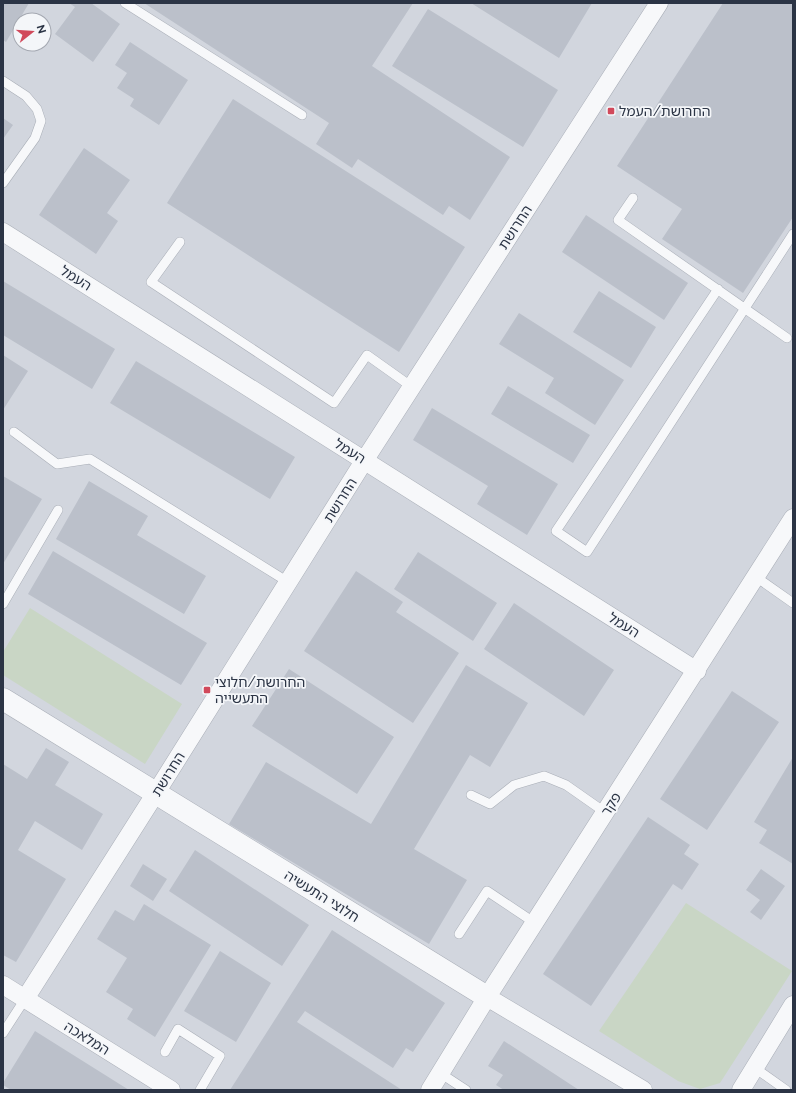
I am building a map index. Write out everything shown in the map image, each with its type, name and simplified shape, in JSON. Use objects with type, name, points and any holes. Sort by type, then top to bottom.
[{"type":"street","name":"החרושת","points":[[25,999],[364,461],[659,3]]},
{"type":"street","name":"העמל","points":[[3,232],[697,671]]},
{"type":"street","name":"פקר","points":[[430,1090],[793,518]]},
{"type":"street","name":"חלוצי התעשיה","points":[[3,699],[488,997],[643,1090]]},
{"type":"street","name":"המלאכה","points":[[3,985],[172,1090]]},
{"type":"street","points":[[741,1090],[756,1068],[793,1005]]},
{"type":"lane","points":[[125,3],[302,116]]},
{"type":"lane","points":[[3,81],[26,96],[37,109],[41,121],[35,138],[3,183]]},
{"type":"lane","points":[[633,198],[618,220],[787,338]]},
{"type":"lane","points":[[718,289],[556,531],[587,552],[793,234]]},
{"type":"lane","points":[[180,242],[151,282],[334,403],[367,355],[412,387]]},
{"type":"lane","points":[[14,432],[57,464],[90,459],[288,582]]},
{"type":"lane","points":[[3,604],[58,510]]},
{"type":"lane","points":[[756,578],[793,603]]},
{"type":"lane","points":[[471,795],[490,804],[514,785],[544,776],[566,786],[606,813]]},
{"type":"lane","points":[[459,934],[487,891],[535,923]]},
{"type":"lane","points":[[3,1033],[25,999]]},
{"type":"lane","points":[[165,1052],[178,1030],[220,1056],[200,1090]]},
{"type":"lane","points":[[756,1068],[786,1090]]},
{"type":"lane","points":[[440,1073],[466,1090]]},
{"type":"shaded area","points":[[3,3],[793,3],[793,1090],[3,1090]]},
{"type":"green space","points":[[30,608],[182,704],[145,764],[3,675],[3,652]]},
{"type":"green space","points":[[686,903],[792,971],[720,1083],[700,1089],[678,1081],[599,1031]]},
{"type":"building","points":[[3,3],[29,3],[24,12],[12,12],[12,32],[6,42],[3,40]]},
{"type":"building","points":[[69,3],[91,3],[120,24],[93,62],[55,34],[75,7]]},
{"type":"building","points":[[144,3],[413,3],[372,66],[510,157],[470,220],[449,206],[443,215],[358,159],[352,168],[316,144],[329,123]]},
{"type":"building","points":[[471,3],[592,3],[559,58]]},
{"type":"building","points":[[723,3],[793,3],[793,217],[743,293],[662,239],[682,209],[617,166]]},
{"type":"building","points":[[428,9],[558,90],[523,147],[392,66]]},
{"type":"building","points":[[130,42],[188,80],[159,125],[130,106],[134,99],[117,88],[127,73],[115,65]]},
{"type":"building","points":[[233,99],[465,247],[399,352],[167,203]]},
{"type":"building","points":[[3,118],[13,125],[3,139]]},
{"type":"building","points":[[84,148],[130,180],[107,213],[118,221],[96,254],[39,215]]},
{"type":"building","points":[[586,215],[688,283],[664,320],[562,252]]},
{"type":"building","points":[[3,281],[115,349],[92,389],[3,335]]},
{"type":"building","points":[[599,291],[656,327],[631,368],[573,332]]},
{"type":"building","points":[[519,313],[624,380],[595,425],[545,393],[554,378],[499,344]]},
{"type":"building","points":[[3,355],[28,371],[3,410]]},
{"type":"building","points":[[136,361],[295,457],[270,499],[110,403]]},
{"type":"building","points":[[508,386],[590,435],[573,463],[491,414]]},
{"type":"building","points":[[432,408],[558,484],[527,535],[477,504],[488,486],[413,440]]},
{"type":"building","points":[[3,476],[42,499],[3,564]]},
{"type":"building","points":[[89,481],[148,516],[137,535],[206,576],[184,614],[56,539]]},
{"type":"building","points":[[53,551],[207,643],[181,685],[28,594]]},
{"type":"building","points":[[418,552],[497,603],[473,641],[394,589]]},
{"type":"building","points":[[356,571],[403,602],[396,612],[459,653],[413,723],[304,651]]},
{"type":"building","points":[[514,603],[614,670],[584,716],[484,649]]},
{"type":"building","points":[[466,665],[528,703],[490,767],[470,755],[414,849],[467,880],[429,944],[229,824],[266,762],[371,824]]},
{"type":"building","points":[[289,669],[394,737],[357,794],[252,726]]},
{"type":"building","points":[[732,691],[779,722],[707,830],[660,799]]},
{"type":"building","points":[[46,748],[69,762],[55,785],[103,814],[82,850],[35,821],[18,850],[66,879],[16,962],[3,955],[3,764],[27,779]]},
{"type":"building","points":[[793,757],[793,864],[759,843],[767,830],[754,822]]},
{"type":"building","points":[[648,817],[690,845],[684,854],[699,864],[682,890],[673,884],[591,1006],[543,974]]},
{"type":"building","points":[[195,850],[309,925],[282,966],[169,891]]},
{"type":"building","points":[[143,864],[167,879],[153,901],[130,886]]},
{"type":"building","points":[[761,869],[785,886],[761,920],[750,912],[760,900],[746,890]]},
{"type":"building","points":[[144,904],[211,945],[155,1037],[127,1019],[133,1009],[106,992],[127,958],[97,939],[115,910],[134,921]]},
{"type":"building","points":[[332,930],[445,1003],[413,1052],[406,1048],[393,1068],[305,1011],[297,1022],[402,1090],[230,1090]]},
{"type":"building","points":[[220,951],[271,983],[236,1042],[184,1011]]},
{"type":"building","points":[[35,1031],[129,1090],[11,1090],[3,1085]]},
{"type":"building","points":[[504,1041],[579,1090],[504,1090],[496,1085],[503,1075],[488,1066]]},
{"type":"place","name":"החרושת/העמל","points":[[611,111]]},
{"type":"place","name":"החרושת/חלוצי התעשייה","points":[[207,690]]}]
